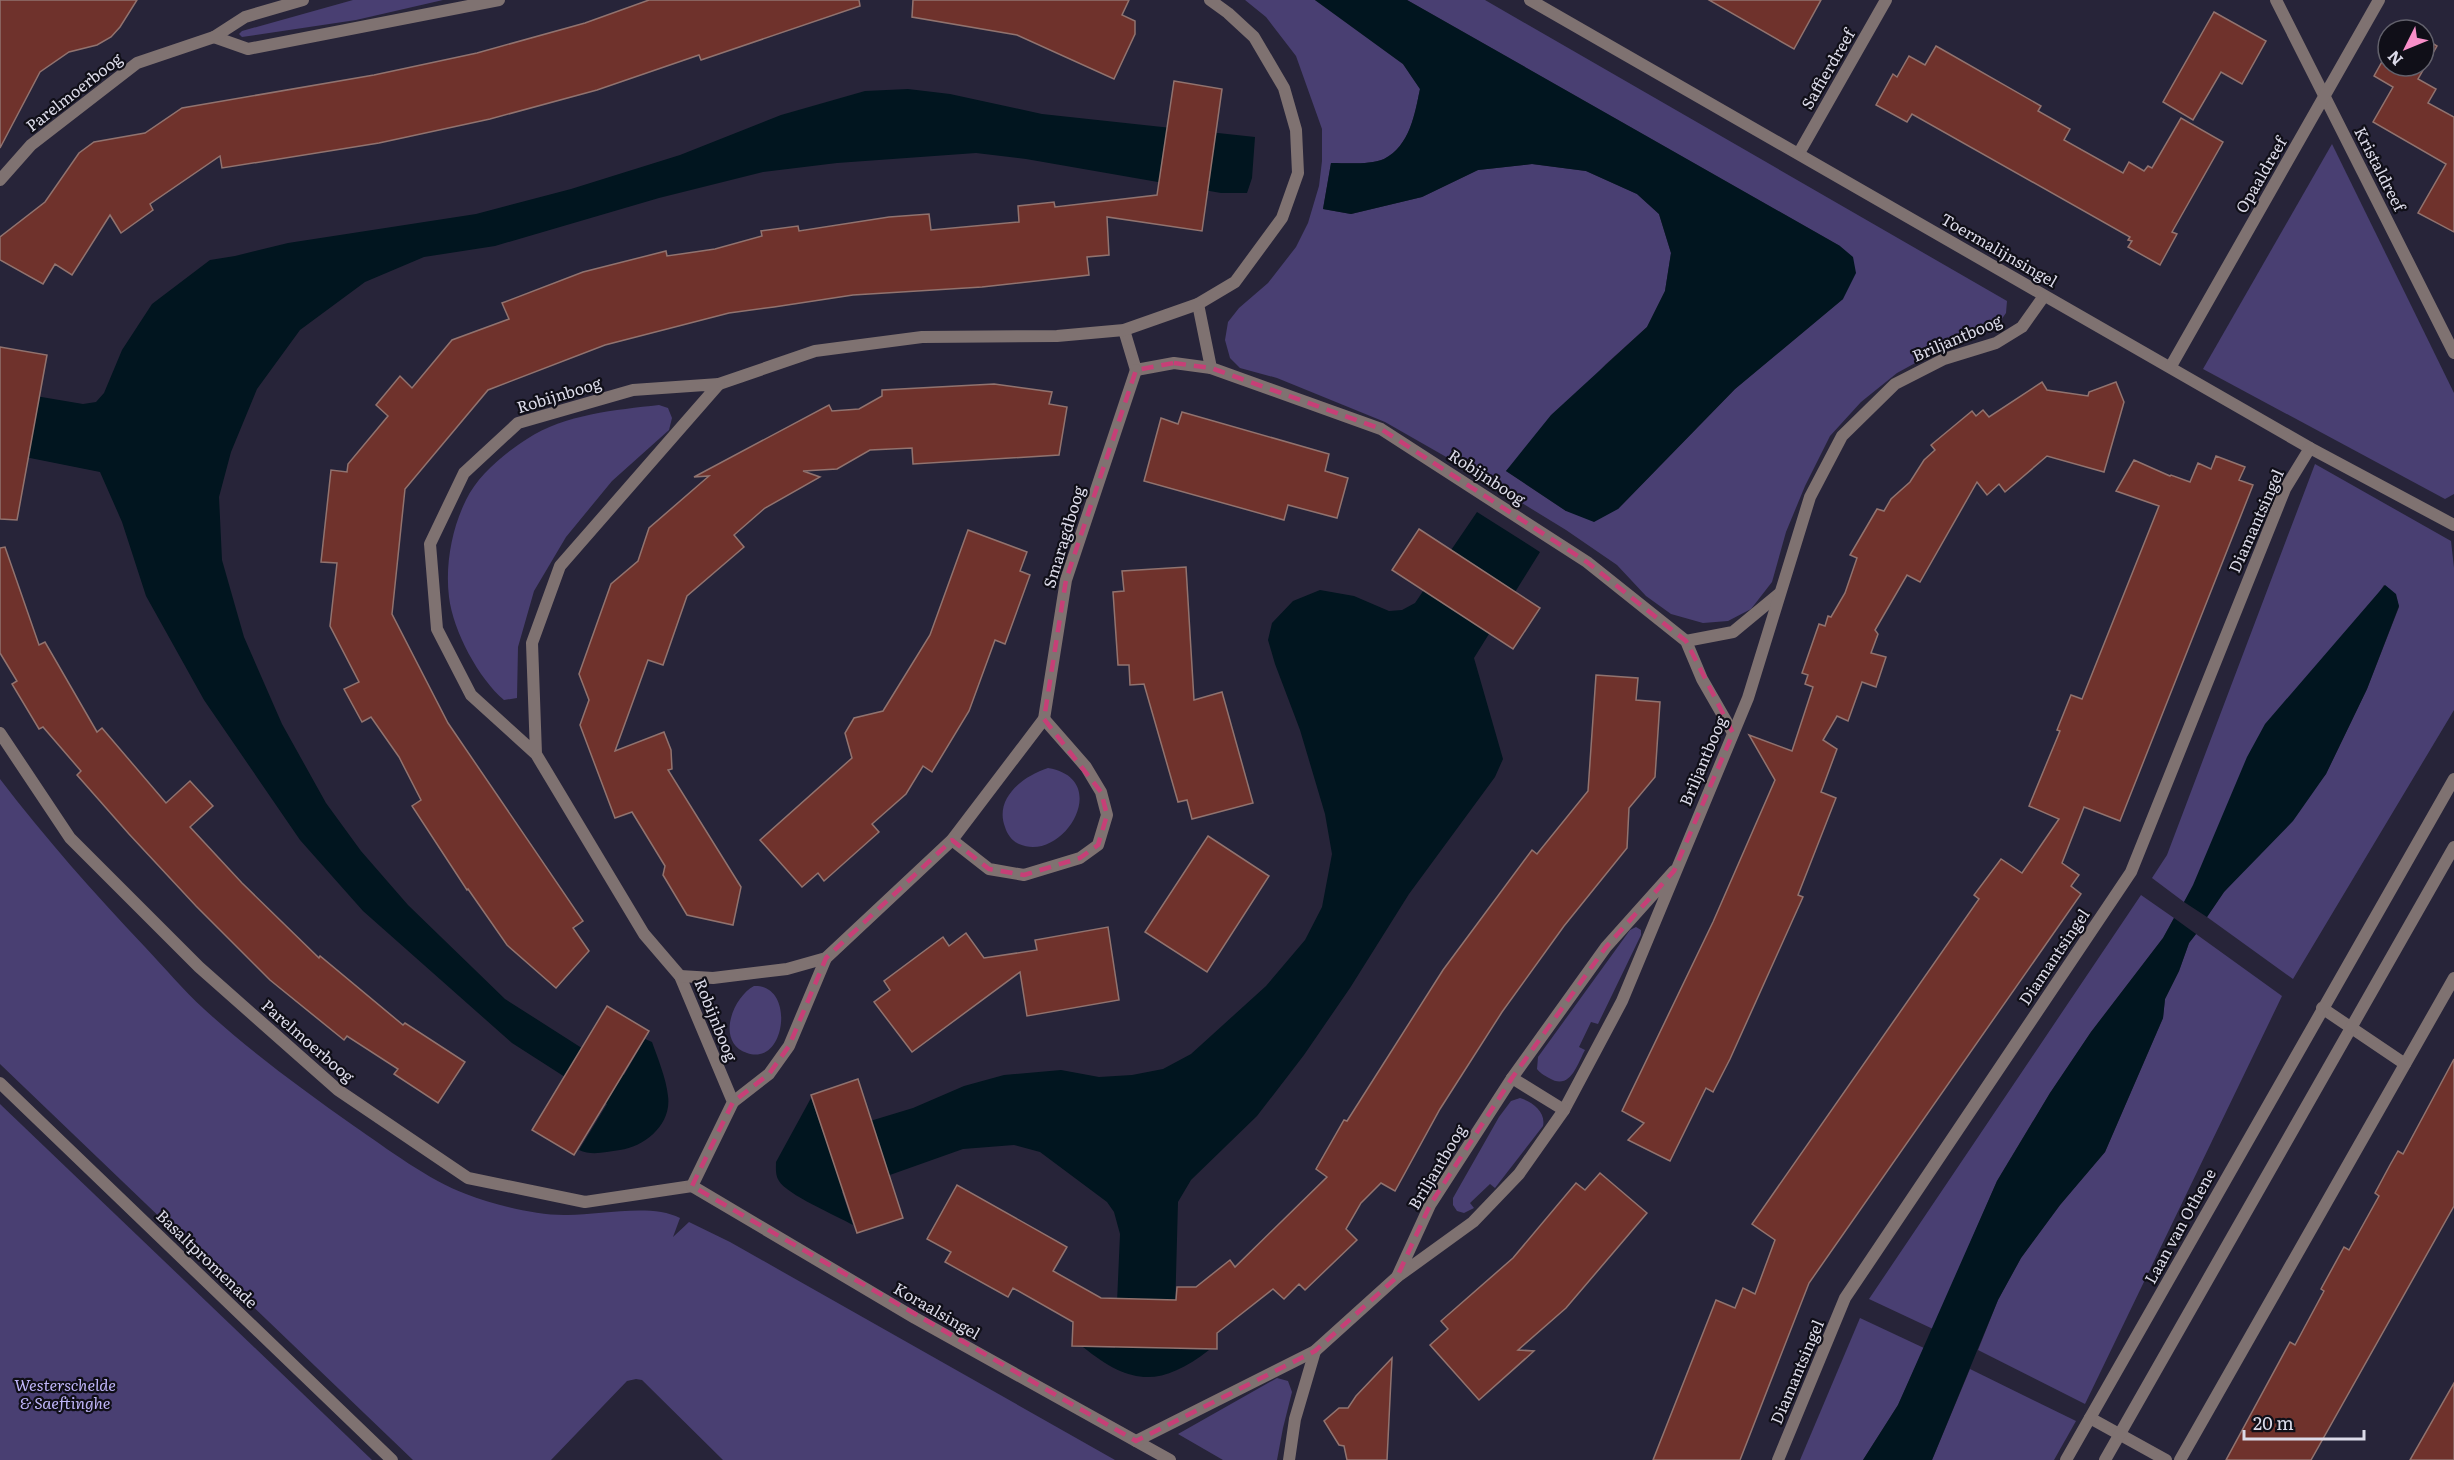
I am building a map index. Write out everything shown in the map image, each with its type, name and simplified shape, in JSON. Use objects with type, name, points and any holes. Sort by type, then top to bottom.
[{"type":"street","name":"Parelmoerboog","points":[[0,180],[31,145],[137,63],[214,37],[245,17],[303,0]]},
{"type":"street","points":[[214,37],[248,49],[499,0]]},
{"type":"street","points":[[1210,0],[1254,37],[1284,88],[1296,130],[1298,173],[1282,218],[1235,282],[1198,304],[1211,368]]},
{"type":"street","name":"Toermalijnsingel","points":[[1530,0],[2044,296],[2171,366],[2310,448],[2454,525]]},
{"type":"street","name":"Saffierdreef","points":[[1799,153],[1886,0]]},
{"type":"street","name":"Kristaldreef","points":[[2276,0],[2454,353]]},
{"type":"street","name":"Opaaldreef","points":[[2171,366],[2326,97],[2379,0]]},
{"type":"street","name":"Briljantboog","points":[[1136,1441],[1315,1351],[1396,1277],[1473,1222],[1519,1174],[1564,1110],[1622,1001],[1674,871],[1748,698],[1810,498],[1842,436],[1895,384],[1944,359],[1996,343],[2022,327],[2044,296]]},
{"type":"street","name":"Robijnboog","points":[[733,1102],[680,976],[644,934],[536,754],[471,695],[437,629],[430,544],[464,473],[518,423],[633,390],[719,384],[816,351],[922,337],[1058,336],[1124,330],[1198,304]]},
{"type":"street","points":[[1124,330],[1136,370]]},
{"type":"street","name":"Robijnboog","points":[[1136,370],[1174,363],[1211,368],[1381,429],[1587,562],[1686,641],[1702,679],[1733,733]]},
{"type":"street","name":"Smaragdboog","points":[[733,1102],[769,1074],[789,1046],[826,958],[952,840],[1044,719],[1066,580],[1136,370]]},
{"type":"street","name":"Robijnboog","points":[[536,754],[532,643],[560,566],[719,384]]},
{"type":"street","name":"Diamantsingel","points":[[1778,1460],[1845,1298],[2131,872],[2285,489],[2310,448]]},
{"type":"street","points":[[1686,641],[1733,632],[1780,593]]},
{"type":"street","points":[[952,840],[989,869],[1024,875],[1080,858],[1098,845],[1107,815],[1101,792],[1086,767],[1044,719]]},
{"type":"street","name":"Parelmoerboog","points":[[0,733],[70,838],[199,967],[338,1090],[468,1178],[585,1202],[692,1186]]},
{"type":"street","name":"Laan van Othene","points":[[2066,1460],[2454,779]]},
{"type":"street","points":[[2105,1460],[2454,847]]},
{"type":"street","name":"Briljantboog","points":[[1396,1277],[1430,1205],[1512,1078],[1606,947],[1674,871]]},
{"type":"street","name":"Smaragdboog","points":[[680,976],[713,978],[787,969],[826,958]]},
{"type":"street","points":[[2180,1460],[2454,978]]},
{"type":"street","points":[[2322,1008],[2405,1064]]},
{"type":"street","points":[[1512,1078],[1564,1110]]},
{"type":"street","name":"Basaltpromenade","points":[[0,1083],[392,1460]]},
{"type":"street","points":[[692,1186],[733,1102]]},
{"type":"street","name":"Koraalsingel","points":[[692,1186],[915,1318],[1170,1460]]},
{"type":"street","points":[[1288,1460],[1295,1419],[1315,1351]]},
{"type":"street","points":[[2090,1418],[2166,1460]]},
{"type":"highlighted area","points":[[1174,363],[1211,368],[1381,429],[1587,562],[1686,641],[1733,733],[1674,871],[1606,947],[1512,1078],[1430,1205],[1397,1277],[1315,1351],[1136,1441],[692,1186],[733,1102],[769,1074],[789,1046],[826,958],[952,840],[989,869],[1024,875],[1080,858],[1098,845],[1107,815],[1101,792],[1044,719],[1066,580],[1136,370]]},
{"type":"green space","points":[[353,0],[443,0],[356,20],[242,37],[239,34],[242,31]]},
{"type":"green space","points":[[1245,0],[1315,0],[1403,64],[1420,89],[1410,128],[1400,146],[1393,153],[1384,159],[1372,162],[1331,163],[1323,209],[1351,214],[1422,197],[1478,170],[1532,164],[1586,171],[1637,194],[1659,214],[1671,253],[1665,291],[1647,327],[1606,364],[1506,471],[1566,511],[1618,509],[1735,389],[1843,299],[1840,246],[1407,0],[1485,0],[2007,301],[2006,313],[1994,330],[1939,350],[1897,373],[1861,402],[1830,436],[1805,486],[1786,532],[1772,582],[1751,609],[1728,621],[1703,623],[1671,614],[1646,596],[1617,565],[1566,530],[1455,462],[1385,422],[1277,378],[1240,368],[1230,358],[1225,340],[1228,322],[1239,308],[1268,283],[1296,247],[1308,223],[1319,186],[1322,161],[1322,129],[1296,56],[1266,17]]},
{"type":"green space","points":[[2332,144],[2454,393],[2454,494],[2445,499],[2203,369]]},
{"type":"green space","points":[[659,405],[668,408],[672,418],[669,430],[612,481],[566,537],[534,591],[518,647],[517,698],[504,700],[485,680],[477,667],[462,639],[451,610],[448,585],[449,560],[457,522],[466,500],[493,465],[542,431],[591,415]]},
{"type":"green space","points":[[2315,464],[2451,541],[2454,568],[2454,710],[2293,979],[2207,917],[2224,892],[2326,774],[2367,689],[2399,607],[2394,594],[2387,587],[2384,585],[2184,902],[2152,878],[2167,855]]},
{"type":"green space","points":[[1048,768],[1068,775],[1078,787],[1079,802],[1075,818],[1065,832],[1051,842],[1036,847],[1019,844],[1008,835],[1006,830],[1003,816],[1007,798],[1029,777]]},
{"type":"green space","points":[[0,779],[34,823],[89,886],[204,1009],[296,1084],[423,1173],[466,1194],[530,1212],[568,1215],[640,1210],[655,1211],[680,1218],[673,1237],[689,1222],[730,1242],[1115,1460],[723,1460],[642,1380],[636,1379],[627,1381],[551,1460],[413,1460],[0,1064]]},
{"type":"green space","points":[[2141,895],[2174,918],[2163,938],[2091,1032],[2050,1093],[1997,1181],[1933,1329],[1869,1299]]},
{"type":"green space","points":[[1636,927],[1641,930],[1641,935],[1598,1024],[1591,1022],[1579,1047],[1585,1050],[1576,1069],[1568,1079],[1562,1081],[1556,1081],[1544,1075],[1537,1069],[1538,1057],[1630,930]]},
{"type":"green space","points":[[2196,934],[2282,996],[2085,1404],[1978,1350],[1998,1300],[2021,1258],[2060,1205],[2105,1152],[2163,1018],[2165,999],[2179,971],[2189,943]]},
{"type":"green space","points":[[754,986],[767,989],[776,998],[781,1010],[781,1024],[777,1037],[770,1048],[760,1054],[747,1053],[737,1047],[730,1030],[734,1009],[746,992]]},
{"type":"green space","points":[[1520,1098],[1538,1108],[1543,1116],[1543,1126],[1495,1188],[1490,1184],[1470,1203],[1474,1208],[1464,1213],[1457,1211],[1453,1205],[1453,1198],[1499,1117],[1511,1101]]},
{"type":"green space","name":"Westerschelde & Saeftinghe","points":[[0,1104],[372,1460],[0,1460]]},
{"type":"green space","points":[[1860,1318],[1924,1348],[1898,1405],[1863,1460],[1800,1460]]},
{"type":"green space","points":[[1970,1369],[2076,1421],[2054,1460],[1932,1460]]},
{"type":"green space","points":[[1277,1378],[1288,1381],[1292,1392],[1277,1460],[1223,1460],[1178,1434]]},
{"type":"water","points":[[1315,0],[1407,0],[1840,246],[1853,257],[1856,273],[1843,299],[1735,389],[1618,509],[1594,522],[1566,511],[1506,471],[1551,415],[1647,327],[1665,291],[1671,253],[1659,214],[1637,194],[1586,171],[1532,164],[1478,170],[1422,197],[1351,214],[1323,209],[1331,163],[1372,162],[1384,159],[1393,153],[1400,146],[1410,128],[1420,89],[1403,64]]},
{"type":"water","points":[[908,89],[950,94],[1042,114],[1255,137],[1252,178],[1247,193],[1221,193],[1026,159],[976,153],[837,163],[763,172],[659,198],[495,246],[424,257],[365,282],[300,330],[257,389],[231,452],[219,497],[222,560],[244,637],[282,724],[326,803],[361,851],[408,905],[505,999],[624,1075],[645,1039],[652,1042],[664,1075],[668,1096],[666,1116],[661,1125],[647,1139],[629,1148],[599,1153],[584,1152],[579,1150],[607,1104],[512,1043],[363,911],[300,840],[204,700],[146,596],[122,522],[100,472],[0,452],[0,390],[83,404],[96,402],[104,393],[122,350],[152,304],[210,260],[288,243],[476,214],[571,189],[680,155],[781,115],[865,91]]},
{"type":"water","points":[[1477,512],[1540,552],[1474,658],[1503,759],[1495,777],[1409,894],[1350,988],[1304,1055],[1257,1116],[1191,1180],[1178,1202],[1174,1349],[1209,1350],[1175,1371],[1160,1376],[1145,1377],[1116,1369],[1083,1347],[1115,1348],[1120,1234],[1114,1212],[1107,1202],[1040,1152],[1014,1145],[963,1149],[842,1192],[853,1225],[801,1198],[779,1181],[776,1162],[811,1098],[824,1135],[913,1108],[964,1086],[1004,1075],[1061,1070],[1099,1077],[1132,1075],[1163,1069],[1191,1054],[1266,986],[1305,940],[1322,907],[1332,854],[1325,814],[1300,730],[1268,640],[1272,623],[1293,601],[1320,590],[1354,596],[1389,611],[1402,610],[1415,603]]},
{"type":"water","points":[[2385,585],[2396,594],[2399,606],[2367,689],[2326,774],[2293,821],[2224,892],[2207,917],[2184,902],[2247,757],[2265,724]]},
{"type":"water","points":[[2174,918],[2196,934],[2189,943],[2179,971],[2165,999],[2163,1018],[2105,1152],[2060,1205],[2021,1258],[1998,1300],[1932,1460],[1863,1460],[1898,1405],[1997,1181],[2050,1093],[2091,1032],[2163,938]]},
{"type":"building","points":[[0,0],[137,0],[111,37],[97,45],[69,52],[40,72],[0,148]]},
{"type":"building","points":[[649,0],[859,0],[860,6],[701,60],[699,55],[597,90],[490,119],[379,143],[222,168],[220,156],[150,204],[153,210],[121,233],[110,215],[72,275],[55,264],[43,284],[0,260],[0,237],[45,202],[79,153],[94,142],[145,133],[182,108],[374,75],[477,53],[585,23]]},
{"type":"building","points":[[913,0],[1129,0],[1122,15],[1135,21],[1135,34],[1114,79],[1017,35],[912,17]]},
{"type":"building","points":[[1709,0],[1821,0],[1794,49]]},
{"type":"building","points":[[2214,12],[2266,41],[2242,84],[2221,72],[2193,120],[2163,102]]},
{"type":"building","points":[[1936,46],[2041,106],[2038,111],[2070,129],[2064,140],[2123,173],[2129,162],[2144,171],[2148,166],[2152,168],[2181,118],[2223,142],[2172,232],[2177,234],[2160,265],[2128,247],[2132,241],[2128,240],[2130,237],[1912,114],[1907,122],[1876,105],[1893,74],[1897,77],[1909,56],[1925,65]]},
{"type":"building","points":[[2377,78],[2419,78],[2436,89],[2428,103],[2454,117],[2454,232],[2418,213],[2446,164],[2373,122],[2393,87]]},
{"type":"building","points":[[1174,81],[1222,89],[1202,231],[1107,217],[1109,255],[1087,257],[1089,275],[982,287],[853,295],[729,313],[605,345],[488,390],[405,489],[392,614],[448,723],[583,921],[573,928],[589,951],[556,988],[507,945],[467,890],[412,806],[421,800],[399,757],[371,717],[362,722],[344,689],[359,682],[330,626],[337,563],[321,562],[331,470],[347,472],[348,464],[388,416],[376,405],[400,376],[412,388],[452,340],[509,319],[502,303],[583,272],[666,251],[667,256],[715,249],[762,236],[761,231],[798,226],[799,231],[889,217],[929,214],[931,230],[1019,222],[1018,206],[1054,202],[1055,207],[1157,195]]},
{"type":"building","points":[[0,347],[47,355],[17,520],[0,519]]},
{"type":"building","points":[[2042,382],[2047,390],[2088,396],[2089,392],[2116,382],[2124,402],[2104,472],[2047,456],[2005,492],[1999,484],[1987,495],[1977,482],[1920,582],[1907,575],[1875,630],[1878,634],[1871,653],[1886,657],[1876,687],[1862,682],[1848,721],[1837,716],[1823,740],[1837,749],[1821,792],[1836,798],[1798,895],[1803,897],[1730,1059],[1713,1092],[1706,1088],[1670,1161],[1628,1140],[1644,1123],[1622,1111],[1713,922],[1775,780],[1749,735],[1792,751],[1813,687],[1805,684],[1808,675],[1802,673],[1819,624],[1825,626],[1828,616],[1831,617],[1845,593],[1857,558],[1850,555],[1877,509],[1884,511],[1891,499],[1910,482],[1924,460],[1935,450],[1931,445],[1972,411],[1976,416],[1983,410],[1989,417]]},
{"type":"building","points":[[994,384],[1052,392],[1049,404],[1067,407],[1059,455],[913,464],[912,448],[870,450],[837,469],[803,471],[820,477],[765,508],[734,535],[744,547],[687,596],[663,665],[648,660],[615,751],[664,732],[671,750],[672,769],[668,770],[741,887],[733,925],[687,915],[663,875],[665,866],[632,812],[615,818],[580,725],[589,700],[579,674],[611,584],[638,561],[649,528],[709,476],[694,477],[829,405],[832,411],[859,409],[882,396],[882,390]]},
{"type":"building","points":[[1182,412],[1329,454],[1325,471],[1348,478],[1337,518],[1288,505],[1284,520],[1144,481],[1161,418],[1178,424]]},
{"type":"building","points":[[2216,456],[2245,467],[2239,480],[2253,485],[2120,821],[2084,807],[2062,863],[2079,875],[2071,886],[2081,894],[1809,1283],[1740,1460],[1653,1460],[1716,1300],[1735,1308],[1743,1288],[1755,1294],[1775,1240],[1752,1224],[1979,899],[1974,895],[2001,859],[2022,873],[2059,819],[2029,806],[2060,731],[2057,730],[2071,695],[2082,699],[2159,506],[2116,491],[2134,460],[2190,482],[2198,463],[2211,469]]},
{"type":"building","points":[[1419,529],[1540,608],[1513,649],[1392,570]]},
{"type":"building","points":[[968,530],[1027,552],[1020,571],[1030,575],[1005,644],[995,640],[969,711],[932,772],[923,766],[906,794],[872,824],[879,832],[824,881],[818,873],[802,887],[760,840],[852,758],[845,733],[854,718],[883,711],[930,635]]},
{"type":"building","points":[[5,547],[39,645],[45,642],[97,732],[102,728],[166,803],[190,781],[213,806],[190,827],[242,883],[319,958],[320,956],[403,1025],[405,1023],[465,1062],[438,1103],[394,1074],[398,1069],[347,1036],[344,1040],[270,980],[196,906],[129,834],[77,775],[81,771],[43,727],[39,729],[12,684],[17,681],[0,653],[0,548]]},
{"type":"building","points":[[1186,567],[1194,700],[1222,692],[1253,803],[1192,819],[1187,800],[1178,802],[1144,684],[1130,685],[1129,665],[1118,665],[1113,592],[1124,591],[1122,571]]},
{"type":"building","points":[[1596,675],[1638,678],[1636,700],[1660,702],[1655,777],[1629,808],[1627,848],[1564,926],[1502,1012],[1440,1109],[1395,1191],[1381,1183],[1361,1203],[1346,1229],[1357,1240],[1305,1290],[1299,1284],[1284,1299],[1273,1289],[1217,1333],[1217,1349],[1072,1346],[1073,1322],[1013,1288],[1008,1297],[945,1262],[951,1252],[927,1239],[957,1185],[1067,1247],[1053,1271],[1101,1298],[1176,1300],[1177,1287],[1196,1287],[1230,1260],[1235,1267],[1327,1177],[1316,1169],[1344,1120],[1347,1121],[1443,970],[1532,850],[1537,854],[1588,791]]},
{"type":"building","points":[[1208,836],[1269,876],[1207,972],[1145,932]]},
{"type":"building","points":[[1108,927],[1119,1000],[1027,1016],[1020,972],[912,1052],[874,1002],[890,990],[884,981],[943,937],[949,946],[966,933],[984,958],[1037,950],[1035,940]]},
{"type":"building","points":[[607,1006],[649,1031],[574,1155],[532,1130]]},
{"type":"building","points":[[2454,1059],[2454,1206],[2311,1460],[2226,1460],[2290,1342],[2295,1345],[2344,1247],[2349,1250],[2379,1196],[2375,1193],[2390,1165],[2398,1151],[2403,1154]]},
{"type":"building","points":[[858,1079],[903,1218],[857,1233],[811,1095]]},
{"type":"building","points":[[1600,1173],[1647,1213],[1566,1308],[1518,1350],[1534,1351],[1479,1400],[1430,1345],[1448,1329],[1441,1321],[1513,1258],[1576,1183],[1585,1190]]},
{"type":"building","points":[[1392,1358],[1387,1460],[1347,1460],[1344,1446],[1339,1445],[1324,1421],[1339,1408],[1348,1408],[1356,1396]]},
{"type":"building","points":[[2454,1383],[2454,1460],[2410,1460]]}]
